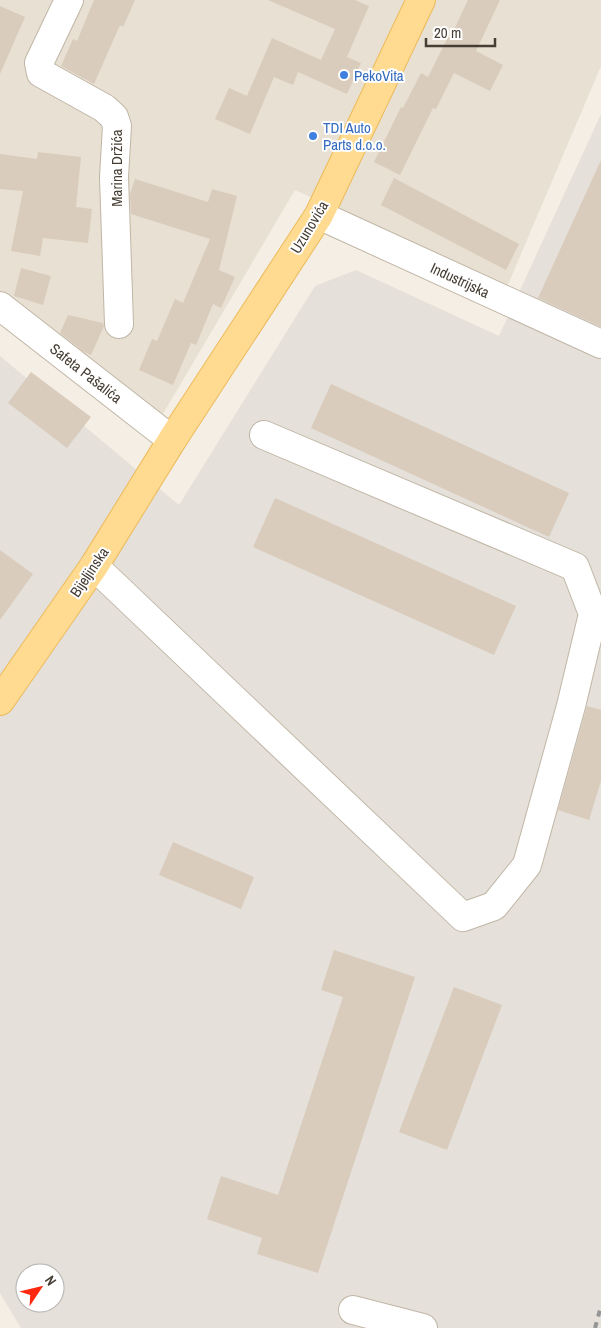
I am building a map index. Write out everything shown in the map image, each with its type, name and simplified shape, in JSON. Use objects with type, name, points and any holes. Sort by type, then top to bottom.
[{"type":"main road","name":"Uzunovića","points":[[172,440],[319,215],[421,0]]},
{"type":"main road","name":"Bijeljinska","points":[[0,701],[94,566],[172,440]]},
{"type":"street","name":"Marina Držića","points":[[69,0],[39,63],[41,73],[104,108],[114,117],[117,126],[114,177],[119,324]]},
{"type":"street","name":"Industrijska","points":[[319,215],[601,344]]},
{"type":"street","name":"Safeta Pašalića","points":[[0,306],[172,440]]},
{"type":"street","points":[[94,566],[463,917],[494,906],[527,865],[574,697],[593,614],[575,567],[264,435]]},
{"type":"street","points":[[353,1310],[423,1328]]},
{"type":"shaded area","points":[[0,0],[601,0],[601,66],[507,287],[295,190],[157,424],[0,296]]},
{"type":"shaded area","points":[[601,114],[601,1328],[21,1328],[0,1293],[0,356],[179,505],[315,286],[356,270],[499,336]]},
{"type":"building","points":[[94,0],[135,0],[123,27],[120,25],[94,84],[61,66],[73,39],[77,41]]},
{"type":"building","points":[[268,0],[355,0],[369,6],[347,57],[361,63],[347,94],[298,72],[293,85],[274,77],[250,134],[215,119],[229,88],[247,96],[272,38],[321,60],[335,29]]},
{"type":"building","points":[[468,0],[500,0],[476,51],[503,65],[490,91],[454,73],[436,109],[433,108],[400,175],[374,162],[401,107],[403,108],[421,73],[428,77],[448,37],[450,38]]},
{"type":"building","points":[[0,6],[25,17],[0,74]]},
{"type":"building","points":[[38,152],[81,157],[76,207],[92,209],[88,243],[43,238],[40,256],[11,251],[23,191],[0,189],[0,154],[37,159]]},
{"type":"building","points":[[601,160],[601,327],[538,298]]},
{"type":"building","points":[[394,178],[519,244],[506,270],[381,205]]},
{"type":"building","points":[[135,179],[208,202],[212,189],[237,196],[219,270],[235,277],[221,308],[213,304],[196,345],[191,343],[173,385],[139,370],[152,339],[157,341],[175,299],[183,303],[210,239],[131,214],[130,194]]},
{"type":"building","points":[[21,268],[51,276],[43,305],[14,296]]},
{"type":"building","points":[[68,315],[103,323],[104,326],[91,355],[84,352],[60,333]]},
{"type":"building","points":[[31,372],[91,417],[67,448],[8,403]]},
{"type":"building","points":[[331,384],[569,493],[549,537],[311,428]]},
{"type":"building","points":[[275,498],[516,606],[494,655],[253,547]]},
{"type":"building","points":[[0,550],[33,574],[0,620]]},
{"type":"building","points":[[587,706],[601,710],[601,781],[589,820],[558,810]]},
{"type":"building","points":[[173,842],[254,877],[241,909],[159,875]]},
{"type":"building","points":[[334,950],[415,977],[318,1273],[257,1254],[262,1238],[207,1219],[221,1176],[278,1195],[343,997],[321,990]]},
{"type":"building","points":[[454,987],[502,1005],[447,1150],[399,1132]]},
{"type":"railway","points":[[595,1328],[601,1306]]},
{"type":"place","name":"PekoVita","points":[[344,75]]},
{"type":"place","name":"TDI Auto Parts d.o.o.","points":[[313,136]]}]
